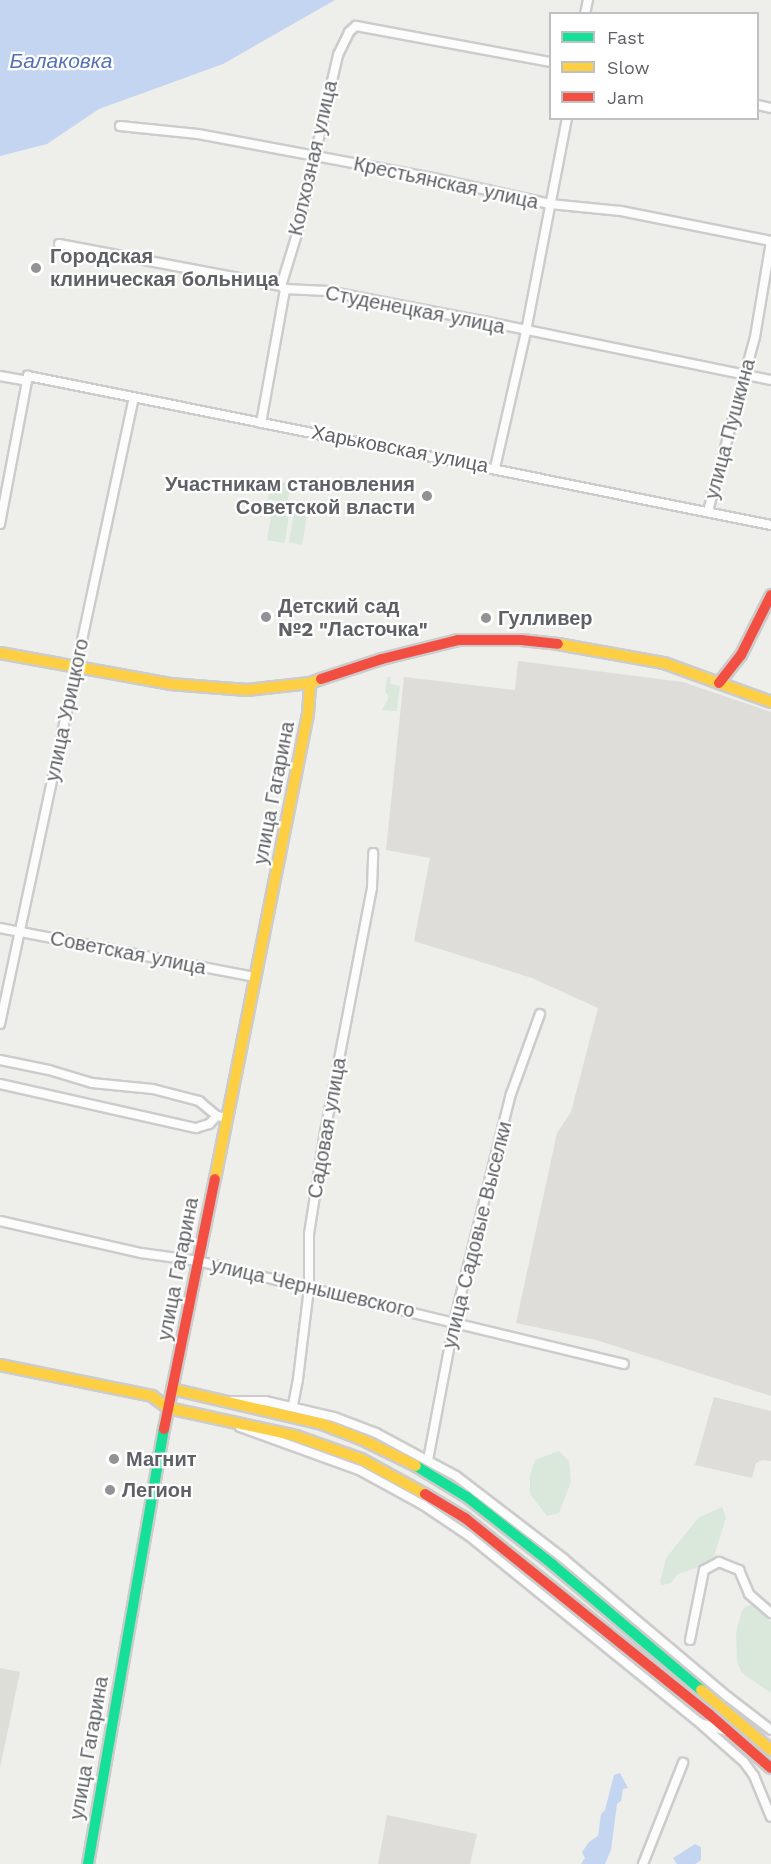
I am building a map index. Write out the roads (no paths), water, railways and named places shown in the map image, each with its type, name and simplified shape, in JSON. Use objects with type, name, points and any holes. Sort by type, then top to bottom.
[{"type":"main road","points":[[719,683],[741,655],[771,595]]},
{"type":"main road","points":[[0,653],[170,684],[220,689],[269,689],[310,683],[429,646],[458,640],[544,642],[631,655],[664,663],[771,702]]},
{"type":"main road","name":"улица Гагарина","points":[[88,1864],[168,1408],[198,1261],[223,1117],[255,977],[308,714],[310,683]]},
{"type":"main road","points":[[0,1365],[152,1396],[168,1408],[226,1419],[331,1447],[389,1473],[429,1494],[465,1518],[730,1732],[771,1768]]},
{"type":"main road","points":[[152,1396],[172,1389],[302,1418],[361,1438],[436,1476],[467,1497],[552,1564],[771,1750]]},
{"type":"street","name":"Колхозная улица","points":[[261,423],[283,288],[338,55],[349,32],[356,26],[549,62]]},
{"type":"street","points":[[495,468],[526,331],[567,120]]},
{"type":"street","name":"Крестьянская улица","points":[[120,126],[198,134],[433,178],[550,204],[621,211],[771,241]]},
{"type":"street","name":"улица Пушкина","points":[[708,510],[754,337],[771,241]]},
{"type":"street","name":"Студенецкая улица","points":[[59,244],[283,288],[327,291],[771,380]]},
{"type":"street","name":"Харьковская улица","points":[[0,376],[28,378],[134,397],[708,510],[771,525]]},
{"type":"street","points":[[0,524],[28,378]]},
{"type":"street","name":"улица Урицкого","points":[[0,1024],[134,397]]},
{"type":"street","name":"Садовая улица","points":[[292,1405],[298,1379],[309,1288],[311,1223],[325,1132],[372,888],[373,852]]},
{"type":"street","name":"Советская улица","points":[[0,928],[255,977]]},
{"type":"street","name":"улица Садовые Выселки","points":[[428,1460],[454,1322],[512,1094],[540,1014]]},
{"type":"street","points":[[0,1060],[49,1070],[92,1083],[153,1089],[199,1101],[223,1117],[196,1128],[0,1084]]},
{"type":"street","name":"улица Чернышевского","points":[[0,1221],[141,1253],[198,1261],[624,1364]]},
{"type":"street","points":[[230,1401],[265,1401],[292,1405],[334,1417],[376,1433],[456,1476],[522,1525],[728,1697],[771,1730]]},
{"type":"street","points":[[226,1419],[255,1434],[359,1470],[423,1505],[469,1536],[700,1723],[744,1762],[754,1776],[771,1817]]},
{"type":"street","points":[[690,1640],[704,1570],[719,1562],[739,1570],[749,1594],[771,1613]]},
{"type":"street","points":[[728,1697],[735,1719]]},
{"type":"street","points":[[700,1723],[730,1732]]},
{"type":"street","points":[[643,1864],[683,1763]]},
{"type":"water","name":"Балаковка","points":[[0,0],[335,0],[223,64],[99,109],[47,144],[0,156]]},
{"type":"water","points":[[620,1773],[628,1788],[623,1789],[621,1801],[617,1804],[611,1850],[605,1864],[581,1864],[585,1858],[582,1852],[589,1842],[598,1836],[601,1814],[605,1810],[614,1775]]},
{"type":"water","points":[[695,1844],[701,1847],[701,1860],[695,1864],[677,1864],[673,1858]]},
{"type":"place","name":"Городская клиническая больница","points":[[36,268]]},
{"type":"place","name":"Участникам становления Советской власти","points":[[427,496]]},
{"type":"place","name":"Детский сад №2 \"Ласточка\"","points":[[266,617]]},
{"type":"place","name":"Гулливер","points":[[486,618]]},
{"type":"place","name":"Магнит","points":[[114,1459]]},
{"type":"place","name":"Легион","points":[[110,1490]]}]
